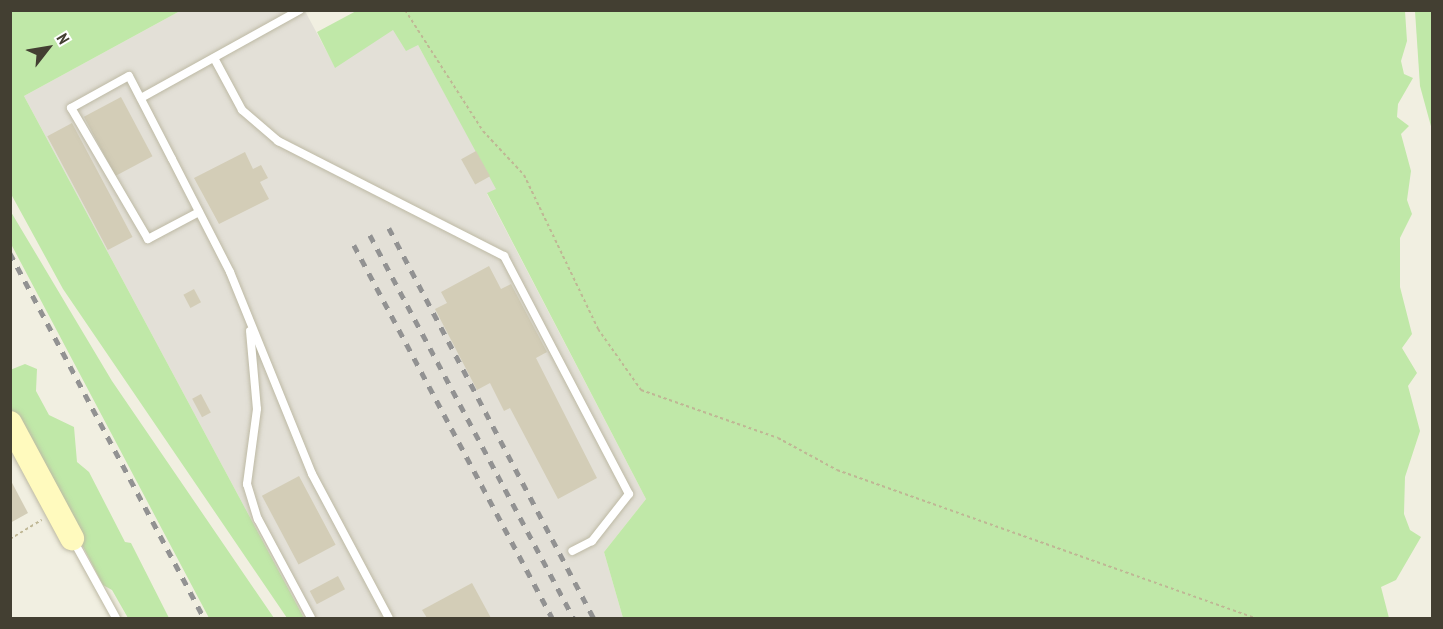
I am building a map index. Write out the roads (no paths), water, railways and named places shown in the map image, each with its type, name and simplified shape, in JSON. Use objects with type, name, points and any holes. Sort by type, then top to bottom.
[{"type":"street","points":[[10,423],[72,538]]},
{"type":"lane","points":[[141,98],[300,10]]},
{"type":"lane","points":[[214,58],[242,110],[278,141],[504,256],[628,494],[592,541],[572,551]]},
{"type":"lane","points":[[199,212],[148,239],[71,108],[129,76],[199,212],[250,324],[312,474],[389,618]]},
{"type":"lane","points":[[250,324],[257,402],[247,484],[258,519],[311,618]]},
{"type":"lane","points":[[72,538],[116,618]]},
{"type":"railway","points":[[389,228],[594,618]]},
{"type":"railway","points":[[370,235],[574,618]]},
{"type":"railway","points":[[354,245],[552,618]]},
{"type":"railway","points":[[10,253],[204,618]]}]
